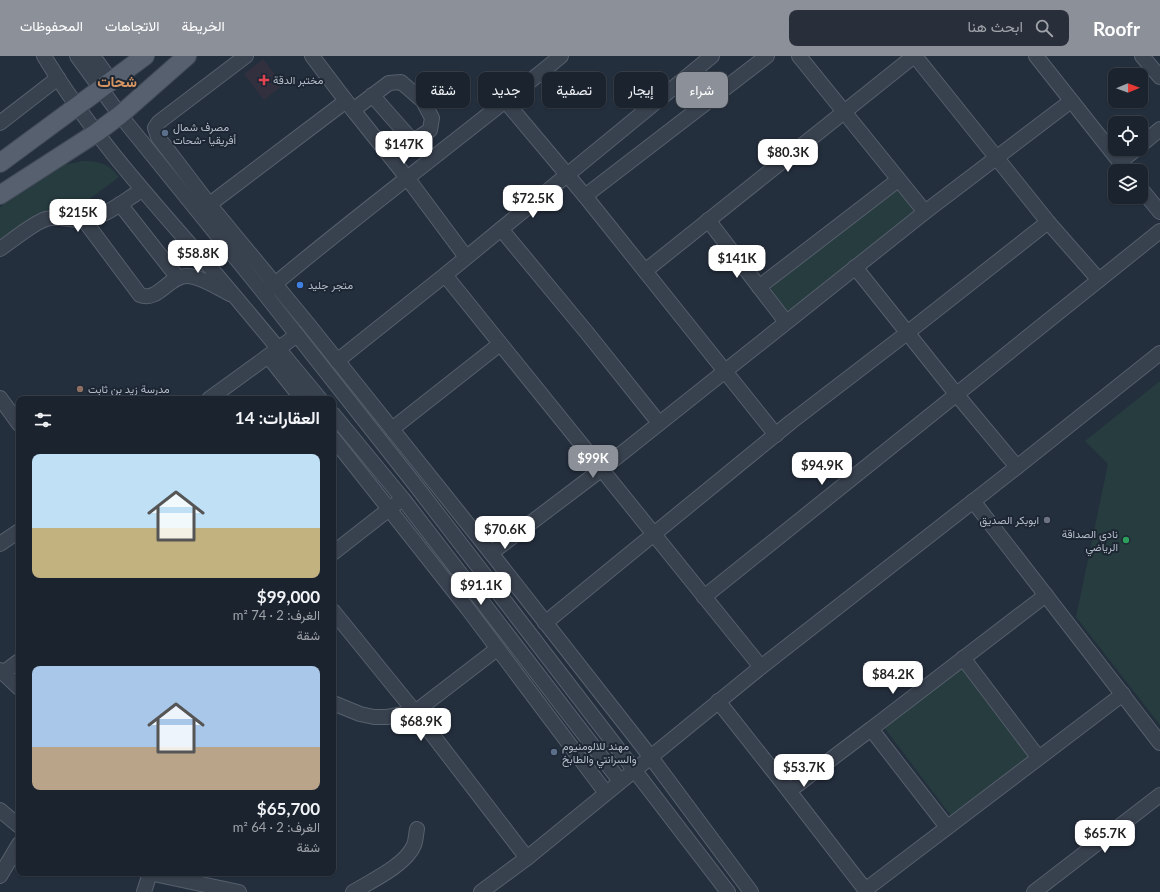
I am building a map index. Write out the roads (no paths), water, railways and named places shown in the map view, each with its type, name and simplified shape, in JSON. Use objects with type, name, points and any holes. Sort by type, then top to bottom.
[{"type":"main road","points":[[0,163],[145,56]]},
{"type":"main road","points":[[0,195],[96,133],[120,115],[188,56]]},
{"type":"street","points":[[44,56],[76,106],[96,133],[142,190],[234,296],[273,352],[300,396]]},
{"type":"street","points":[[77,56],[106,85]]},
{"type":"street","points":[[93,56],[120,115],[275,284],[392,429],[650,756],[752,892]]},
{"type":"street","points":[[246,56],[159,122],[155,128],[158,137],[204,208],[264,293],[417,487],[728,892]]},
{"type":"street","points":[[312,56],[349,106],[408,179],[466,257]]},
{"type":"street","points":[[534,79],[561,56]]},
{"type":"street","points":[[337,361],[445,275],[566,174],[712,56]]},
{"type":"street","points":[[585,196],[767,56]]},
{"type":"street","points":[[799,56],[925,212]]},
{"type":"street","points":[[646,271],[915,56],[1048,222],[1099,280]]},
{"type":"street","points":[[1036,56],[1121,164]]},
{"type":"street","points":[[1142,56],[1160,77]]},
{"type":"street","points":[[0,124],[58,78]]},
{"type":"street","points":[[204,208],[349,106],[372,95]]},
{"type":"street","points":[[490,553],[602,468],[925,212],[1071,101]]},
{"type":"street","points":[[264,293],[498,108]]},
{"type":"street","points":[[511,108],[646,271],[776,434]]},
{"type":"street","points":[[1148,138],[1160,129]]},
{"type":"street","points":[[759,286],[898,180]]},
{"type":"street","points":[[0,248],[43,220],[60,217],[84,220],[101,216],[142,190]]},
{"type":"street","points":[[1148,197],[1160,212]]},
{"type":"street","points":[[120,204],[178,278]]},
{"type":"street","points":[[84,220],[140,295],[147,297],[155,294],[178,278],[186,276],[196,278],[234,296]]},
{"type":"street","points":[[708,220],[786,322]]},
{"type":"street","points":[[545,623],[655,535],[791,422],[1048,222]]},
{"type":"street","points":[[501,229],[659,423]]},
{"type":"street","points":[[704,597],[1160,231]]},
{"type":"street","points":[[855,268],[1017,467]]},
{"type":"street","points":[[445,275],[761,667]]},
{"type":"street","points":[[213,396],[296,335]]},
{"type":"street","points":[[392,429],[500,344]]},
{"type":"street","points":[[273,352],[317,396]]},
{"type":"street","points":[[481,892],[527,858],[718,701],[1160,353]]},
{"type":"street","points":[[0,398],[16,420]]},
{"type":"street","points":[[336,418],[403,499],[620,781]]},
{"type":"street","points":[[336,442],[390,509],[606,793]]},
{"type":"street","points":[[336,551],[430,478]]},
{"type":"street","points":[[973,501],[1160,743]]},
{"type":"street","points":[[0,544],[16,533]]},
{"type":"street","points":[[790,791],[870,728],[1046,595]]},
{"type":"street","points":[[336,615],[415,712],[527,858]]},
{"type":"street","points":[[336,704],[360,714],[374,717],[387,717],[415,712],[497,649]]},
{"type":"street","points":[[963,658],[1038,757]]},
{"type":"street","points":[[16,663],[1,671],[16,685]]},
{"type":"street","points":[[718,701],[790,791],[866,891],[1038,757],[1123,694]]},
{"type":"street","points":[[870,728],[947,827]]},
{"type":"street","points":[[1034,892],[1160,795]]},
{"type":"street","points":[[0,810],[16,823]]},
{"type":"street","points":[[353,892],[392,868],[406,857],[414,845],[417,829]]},
{"type":"street","points":[[0,876],[16,849]]},
{"type":"street","points":[[144,892],[148,876]]},
{"type":"street","points":[[163,876],[240,892]]},
{"type":"place","name":"مختبر الدقة","points":[[264,80]]},
{"type":"place","name":"مصرف شمال أفريقيا -شحات","points":[[165,133]]},
{"type":"place","name":"متجر جليد","points":[[300,285]]},
{"type":"place","name":"مدرسة زيد بن ثابت","points":[[80,389]]},
{"type":"place","name":"ابوبكر الصديق","points":[[1047,520]]},
{"type":"place","name":"نادي الصداقة الرياضي","points":[[1126,540]]},
{"type":"place","name":"مهند للالومنيوم والسرانتي والطابخ","points":[[554,752]]},
{"type":"district","name":"شحات","points":[[117,82]]}]
